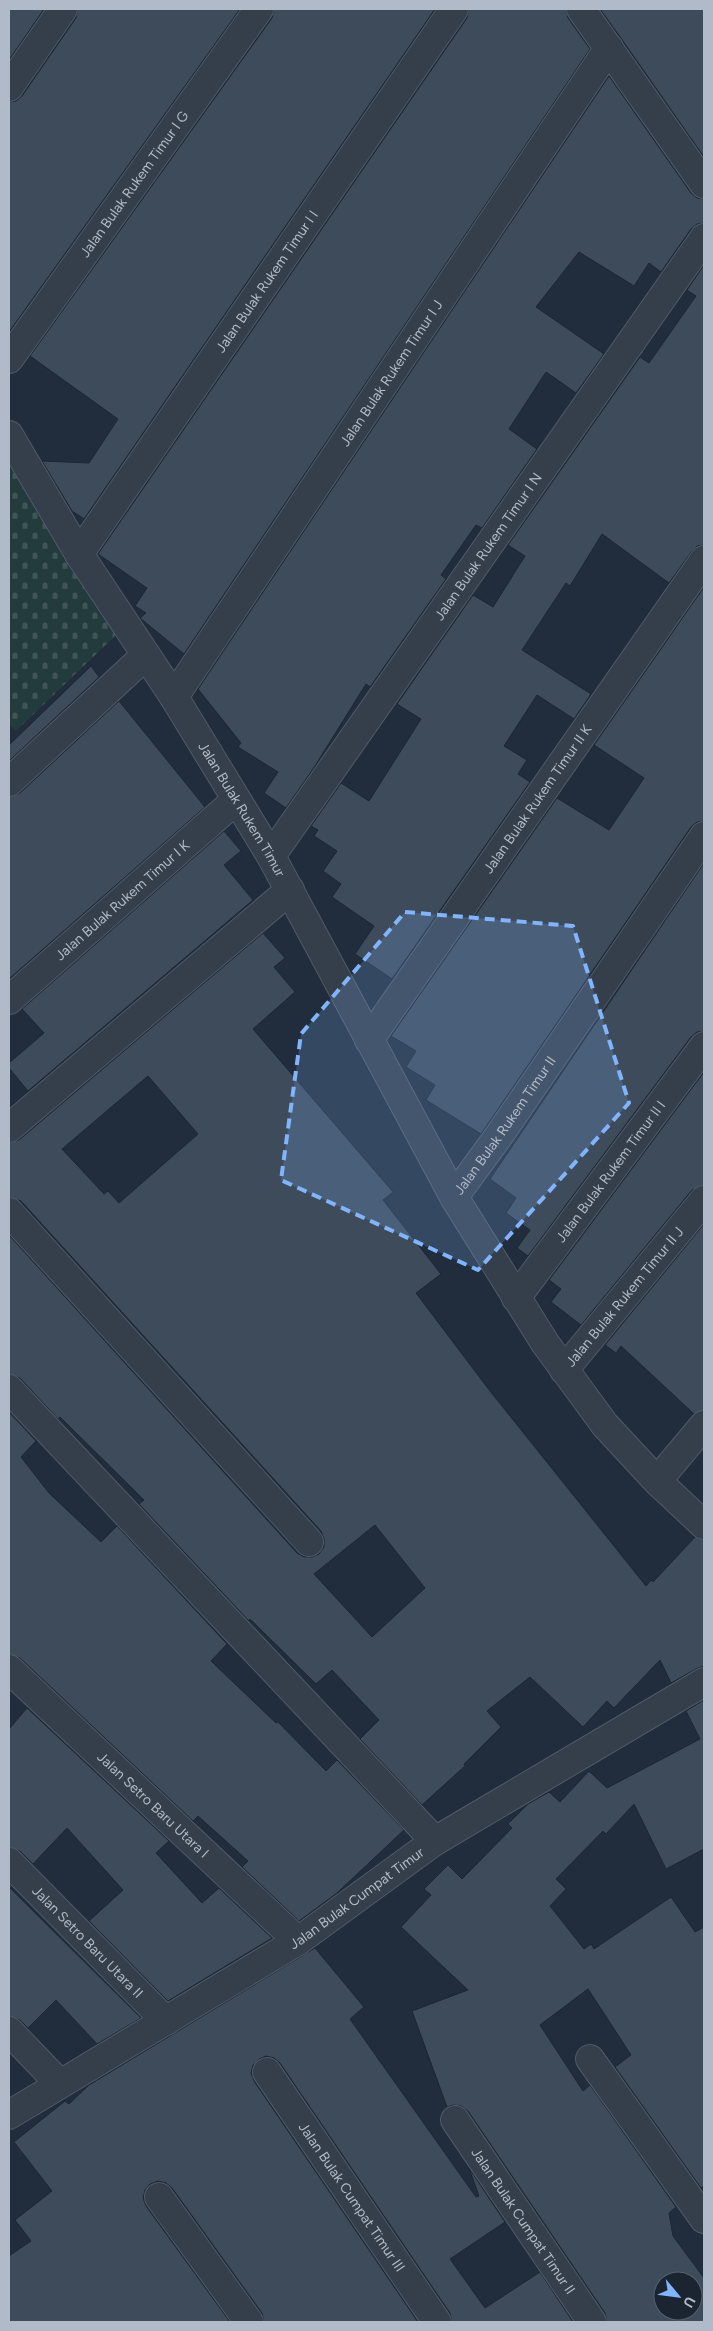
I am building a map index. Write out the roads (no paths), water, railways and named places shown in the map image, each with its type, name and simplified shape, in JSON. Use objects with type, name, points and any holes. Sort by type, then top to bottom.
[{"type":"street","points":[[9,87],[63,9]]},
{"type":"street","name":"Jalan Bulak Rukem Timur I G","points":[[9,359],[259,9]]},
{"type":"street","name":"Jalan Bulak Rukem Timur I I","points":[[79,554],[454,9]]},
{"type":"street","points":[[581,9],[704,184]]},
{"type":"street","name":"Jalan Bulak Rukem Timur I J","points":[[174,697],[609,48]]},
{"type":"street","name":"Jalan Bulak Rukem Timur I N","points":[[271,856],[704,238]]},
{"type":"street","name":"Jalan Bulak Rukem Timur","points":[[9,435],[79,554],[174,697],[271,856],[454,1196]]},
{"type":"street","name":"Jalan Bulak Rukem Timur II K","points":[[369,1040],[704,560]]},
{"type":"street","points":[[9,782],[146,655]]},
{"type":"street","name":"Jalan Bulak Rukem Timur I K","points":[[9,1000],[236,800]]},
{"type":"street","name":"Jalan Bulak Rukem Timur II","points":[[704,836],[500,1134],[454,1196],[516,1298],[564,1370],[605,1425],[657,1481],[704,1525]]},
{"type":"street","points":[[9,1128],[290,890]]},
{"type":"street","name":"Jalan Bulak Rukem Timur II I","points":[[516,1298],[704,1046]]},
{"type":"street","name":"Jalan Bulak Rukem Timur II J","points":[[564,1370],[704,1200]]},
{"type":"street","points":[[9,1212],[309,1542]]},
{"type":"street","points":[[9,1389],[436,1841]]},
{"type":"street","points":[[657,1481],[704,1425]]},
{"type":"street","name":"Jalan Setro Baru Utara I","points":[[9,1668],[298,1941]]},
{"type":"street","name":"Jalan Bulak Cumpat Timur","points":[[9,2115],[298,1941],[436,1841],[704,1682]]},
{"type":"street","name":"Jalan Setro Baru Utara II","points":[[9,1862],[166,2022]]},
{"type":"street","points":[[9,2031],[60,2084]]},
{"type":"street","points":[[590,2059],[704,2219]]},
{"type":"street","name":"Jalan Bulak Cumpat Timur III","points":[[268,2072],[437,2322]]},
{"type":"street","name":"Jalan Bulak Cumpat Timur II","points":[[455,2120],[592,2322]]},
{"type":"street","points":[[159,2197],[249,2322]]}]
